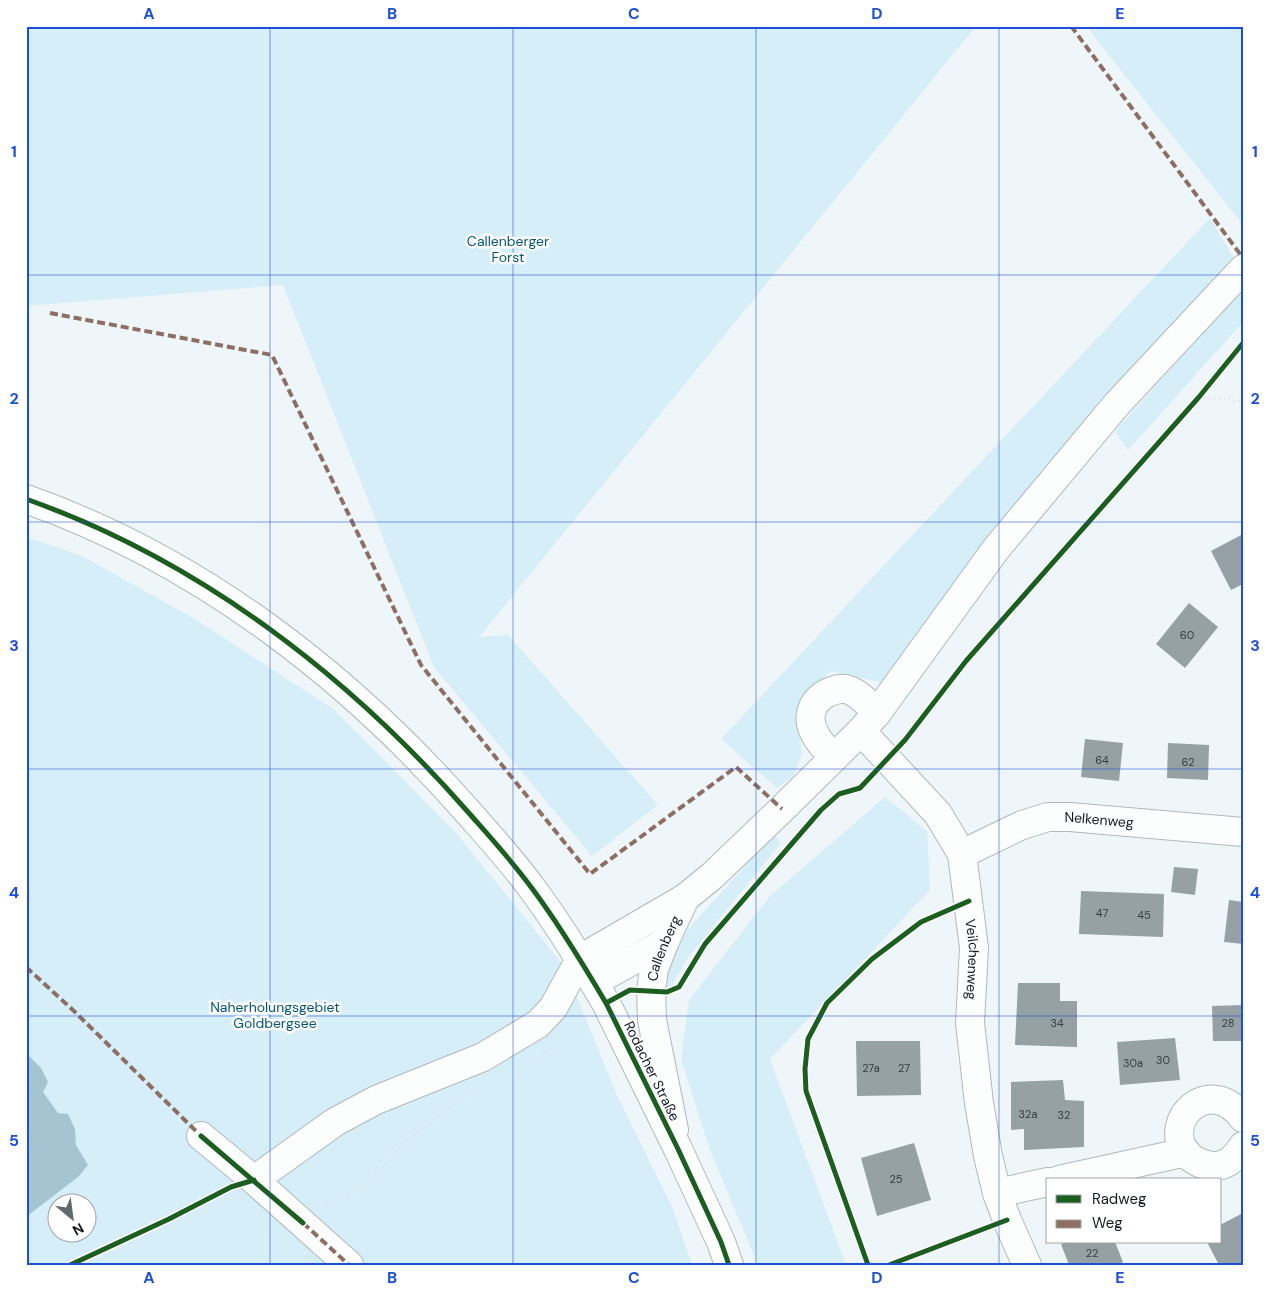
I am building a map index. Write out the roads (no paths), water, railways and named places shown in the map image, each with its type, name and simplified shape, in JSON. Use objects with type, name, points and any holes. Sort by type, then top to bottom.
[{"type":"street","points":[[685,898],[712,876],[869,722],[996,549],[1118,404],[1243,269]]},
{"type":"street","name":"Rodacher Straße","points":[[26,499],[130,544],[195,579],[256,618],[311,660],[380,720],[412,751],[452,794],[531,887],[580,959],[600,993],[678,1149]]},
{"type":"street","points":[[834,757],[816,737],[812,728],[810,719],[812,707],[820,697],[835,689],[847,689],[855,692],[869,722]]},
{"type":"street","name":"Veilchenweg","points":[[869,722],[938,814],[962,854],[974,948],[970,1023],[979,1103],[988,1156],[998,1193],[1007,1220],[1027,1265]]},
{"type":"street","name":"Nelkenweg","points":[[962,854],[1022,825],[1048,817],[1070,817],[1243,832]]},
{"type":"street","name":"Callenberg","points":[[580,959],[685,898]]},
{"type":"street","name":"Callenberg","points":[[678,1149],[652,1020],[651,991],[654,969],[685,898]]},
{"type":"street","points":[[600,993],[664,943]]},
{"type":"street","points":[[254,1180],[335,1122],[376,1100],[483,1057],[538,1024],[553,1008],[580,959]]},
{"type":"street","points":[[1243,1118],[1234,1107],[1223,1101],[1210,1099],[1198,1103],[1187,1111],[1181,1122],[1179,1135],[1182,1148],[1190,1158],[1202,1164],[1215,1166],[1228,1163],[1238,1155],[1243,1146]]},
{"type":"street","points":[[201,1136],[254,1180],[349,1265]]},
{"type":"street","points":[[678,1149],[721,1242],[729,1265]]},
{"type":"street","points":[[1068,1178],[1186,1152]]},
{"type":"street","points":[[998,1193],[1046,1182]]},
{"type":"park label","name":"Callenberger Forst","points":[[508,250]]},
{"type":"park label","name":"Naherholungsgebiet Goldbergsee","points":[[275,1016]]}]
